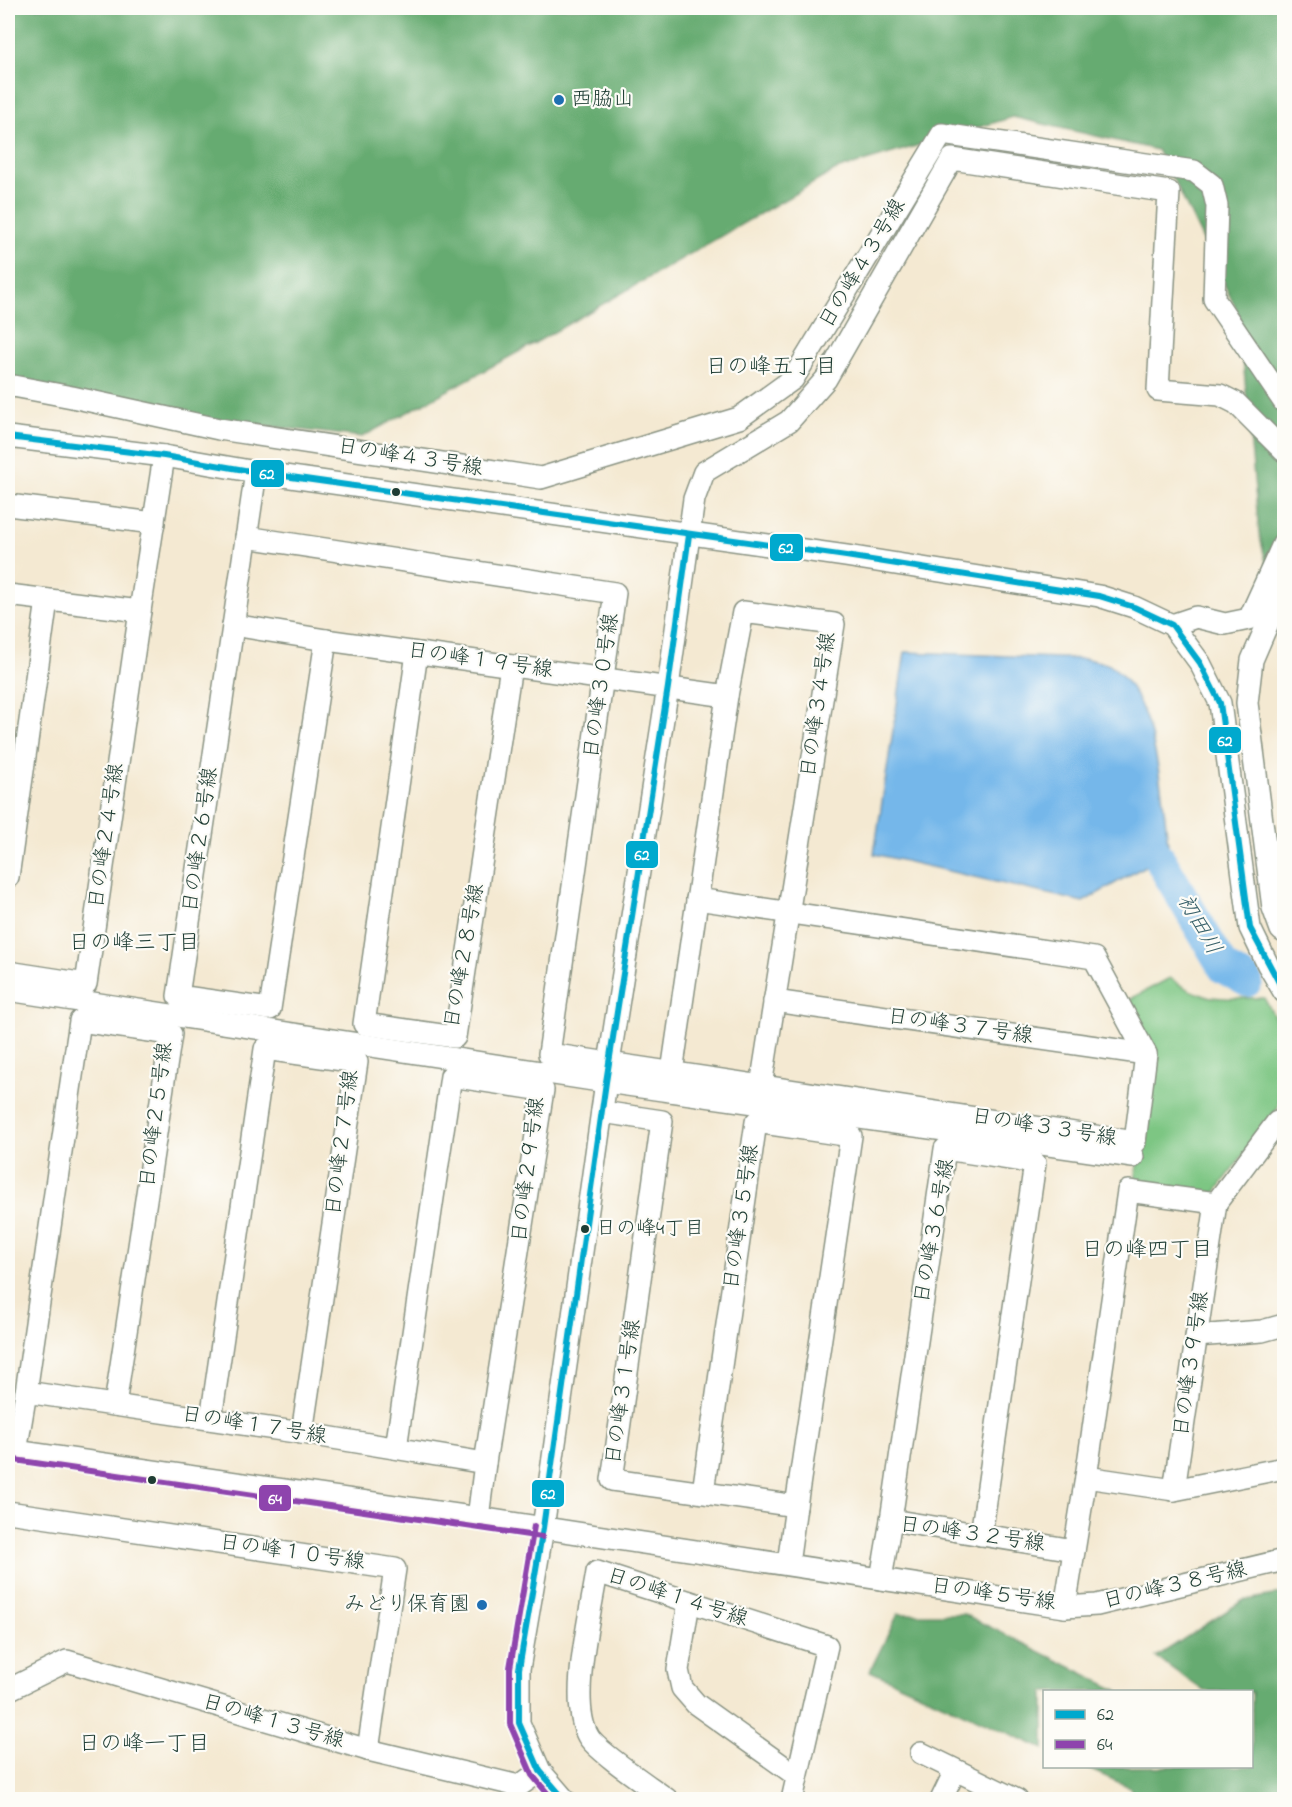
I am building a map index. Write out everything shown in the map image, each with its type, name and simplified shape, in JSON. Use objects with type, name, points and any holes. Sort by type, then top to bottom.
[{"type":"street","name":"日の峰４３号線","points":[[8,386],[72,397],[219,429],[541,478],[740,418],[793,379],[942,134],[1194,171],[1212,185],[1217,206],[1214,299],[1284,402]]},
{"type":"street","points":[[565,1800],[540,1771],[519,1723],[519,1669],[543,1528],[602,1112],[668,687],[694,500],[704,472],[789,421],[826,380],[952,159],[1169,192],[1158,390],[1220,395],[1236,403],[1284,451]]},
{"type":"street","points":[[8,437],[164,456],[256,472],[846,556],[1100,596],[1134,607],[1172,625],[1200,663],[1220,703],[1250,928],[1284,992]]},
{"type":"street","points":[[8,595],[140,611],[164,456]]},
{"type":"street","name":"日の峰２６号線","points":[[256,472],[178,996],[270,1009],[326,640]]},
{"type":"street","points":[[8,506],[154,523]]},
{"type":"street","name":"日の峰３０号線","points":[[246,537],[615,592],[549,1054],[608,1072]]},
{"type":"street","points":[[1172,625],[1196,617],[1225,624],[1249,619],[1284,542]]},
{"type":"street","points":[[1284,586],[1252,660],[1247,703],[1273,909],[1281,930],[1284,932]]},
{"type":"street","points":[[8,877],[47,600]]},
{"type":"street","name":"日の峰２４号線","points":[[8,972],[86,984],[140,611]]},
{"type":"street","name":"日の峰３４号線","points":[[672,1072],[727,696],[743,612],[834,624],[761,1086]]},
{"type":"street","name":"日の峰１９号線","points":[[233,625],[727,696]]},
{"type":"street","name":"日の峰２８号線","points":[[417,653],[364,1024],[455,1037],[511,666]]},
{"type":"street","points":[[697,899],[1094,958],[1146,1054]]},
{"type":"street","points":[[8,990],[608,1072],[1133,1157]]},
{"type":"street","name":"日の峰３７号線","points":[[774,1001],[1146,1054]]},
{"type":"street","name":"日の峰２５号線","points":[[26,1392],[80,1021],[171,1034],[115,1405]]},
{"type":"street","name":"日の峰２７号線","points":[[211,1419],[265,1049],[357,1062],[302,1433]]},
{"type":"street","name":"日の峰３３号線","points":[[608,1072],[672,1072],[1135,1142],[1146,1054]]},
{"type":"street","name":"日の峰２９号線","points":[[396,1448],[451,1076],[543,1090],[485,1463]]},
{"type":"street","name":"日の峰３１号線","points":[[602,1112],[662,1121],[612,1480],[796,1506]]},
{"type":"street","name":"日の峰３５号線","points":[[703,1492],[756,1122],[851,1136],[796,1506]]},
{"type":"street","points":[[1216,1203],[1277,1122],[1284,1126]]},
{"type":"street","name":"日の峰３６号線","points":[[891,1520],[945,1149],[1035,1163],[981,1535]]},
{"type":"street","name":"日の峰５号線","points":[[12,1451],[478,1518],[1065,1607],[1128,1191],[1216,1203]]},
{"type":"street","name":"日の峰３９号線","points":[[1174,1490],[1216,1203]]},
{"type":"street","points":[[1196,1336],[1262,1331],[1284,1325]]},
{"type":"street","points":[[12,1451],[26,1392]]},
{"type":"street","name":"日の峰１７号線","points":[[26,1392],[485,1463]]},
{"type":"street","points":[[478,1518],[485,1463]]},
{"type":"street","points":[[1086,1477],[1174,1490],[1284,1468]]},
{"type":"street","points":[[788,1564],[796,1506]]},
{"type":"street","name":"日の峰１０号線","points":[[8,1512],[395,1569],[368,1750]]},
{"type":"street","name":"日の峰３２号線","points":[[881,1579],[891,1520],[1074,1550]]},
{"type":"street","name":"日の峰３８号線","points":[[1065,1607],[1097,1605],[1284,1560]]},
{"type":"street","name":"日の峰１４号線","points":[[668,1800],[588,1738],[583,1723],[580,1683],[597,1572],[827,1646],[792,1800]]},
{"type":"street","points":[[689,1602],[678,1670],[682,1688],[696,1704],[797,1776]]},
{"type":"street","name":"日の峰１３号線","points":[[8,1690],[67,1661],[368,1750],[519,1786],[540,1771]]},
{"type":"street","points":[[921,1753],[1017,1800]]},
{"type":"street","points":[[941,1800],[955,1771]]},
{"type":"green space","points":[[8,8],[1284,8],[1284,636],[1259,533],[1239,315],[1178,188],[1157,150],[1013,117],[836,170],[535,343],[362,437],[8,396]]},
{"type":"green space","points":[[1170,978],[1193,992],[1204,995],[1225,998],[1264,998],[1284,1030],[1284,1065],[1278,1108],[1215,1193],[1135,1182],[1153,1051],[1126,1001]]},
{"type":"green space","points":[[1284,1593],[1284,1799],[1135,1799],[1130,1787],[1086,1768],[1253,1768],[1253,1690],[1203,1690],[1156,1657],[1242,1601]]},
{"type":"green space","points":[[898,1614],[964,1614],[1117,1690],[1043,1690],[1043,1749],[870,1671]]},
{"type":"water","points":[[905,652],[1086,659],[1113,667],[1128,683],[1149,727],[1160,779],[1169,852],[1083,902],[874,854]]},
{"type":"waterway","name":"初田川","points":[[1159,858],[1224,968],[1247,981]]},
{"type":"transit line","name":"62","points":[[8,437],[164,456],[256,472],[846,556],[1099,596],[1134,607],[1172,625],[1200,663],[1220,703],[1250,928],[1284,992]]},
{"type":"transit line","name":"62","points":[[565,1800],[540,1771],[519,1723],[519,1669],[543,1528],[606,1082],[668,687],[689,535]]},
{"type":"transit line","name":"64","points":[[8,1459],[542,1537]]},
{"type":"transit line","name":"64","points":[[534,1526],[510,1668],[510,1724],[532,1775],[553,1800]]},
{"type":"place","name":"西脇山","points":[[559,100]]},
{"type":"place","name":"日の峰4丁目","points":[[585,1229]]},
{"type":"place","name":"みどり保育園","points":[[482,1605]]},
{"type":"district","name":"日の峰五丁目","points":[[771,368]]},
{"type":"district","name":"日の峰三丁目","points":[[134,944]]},
{"type":"district","name":"日の峰四丁目","points":[[1147,1251]]},
{"type":"district","name":"日の峰一丁目","points":[[144,1745]]}]
